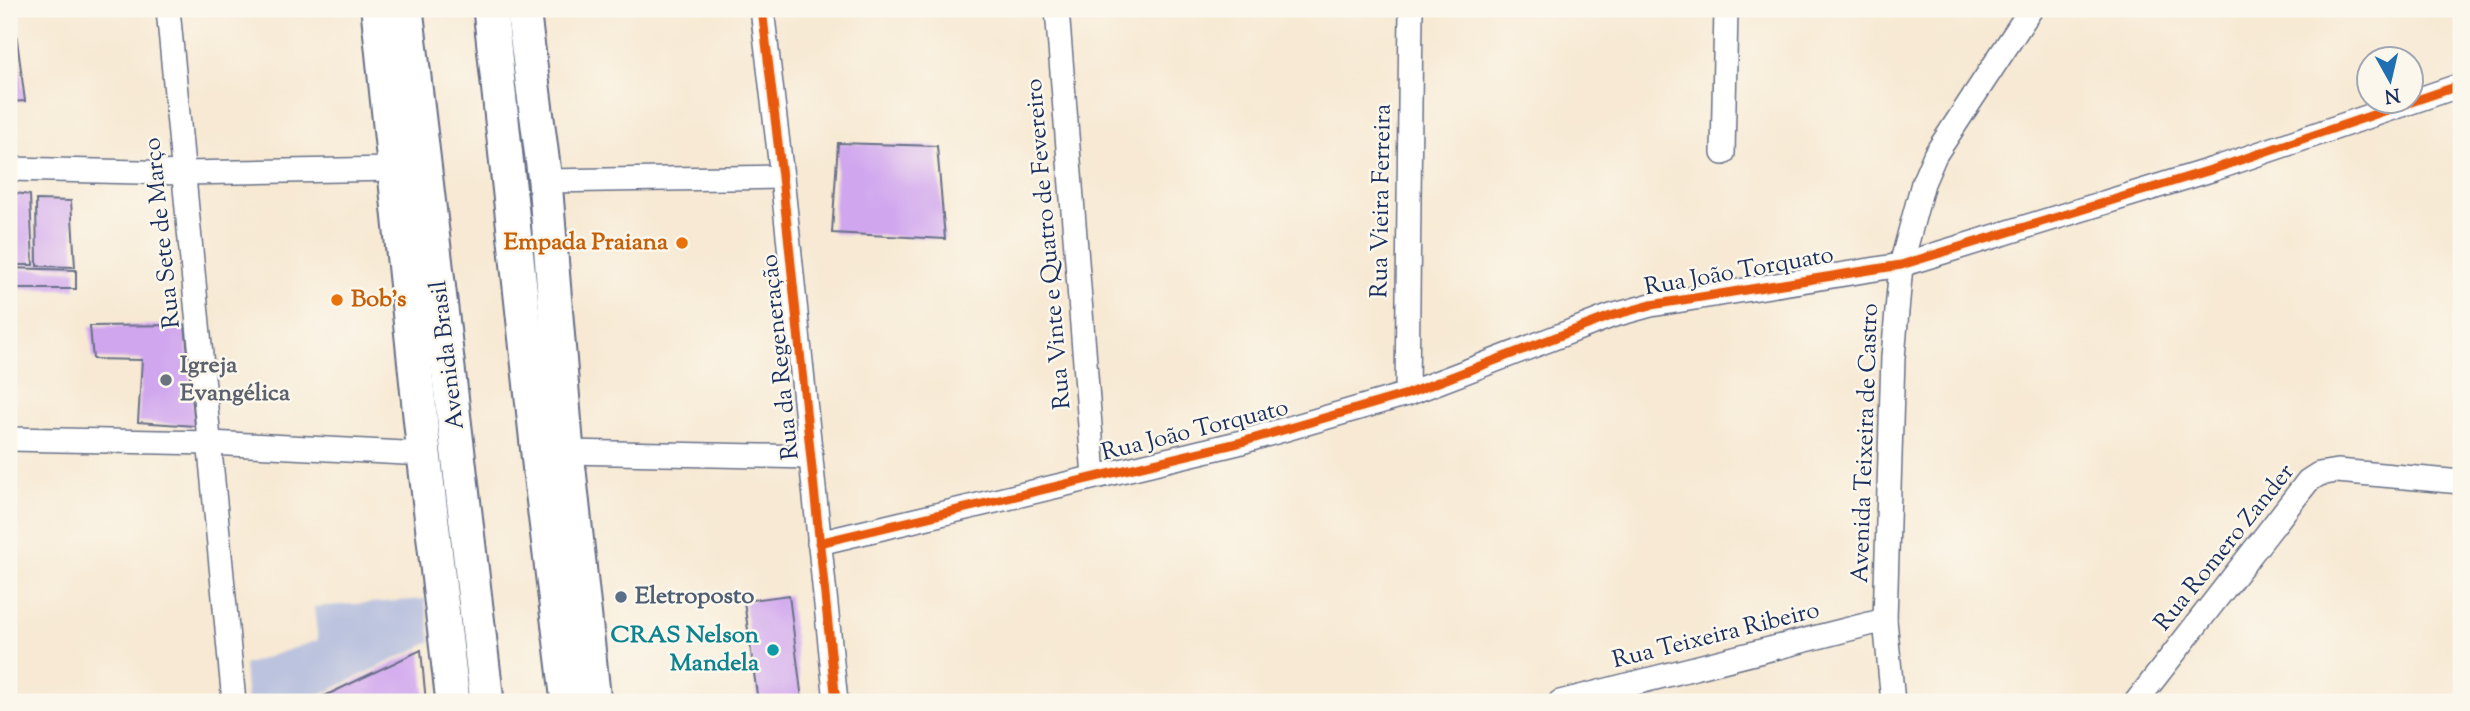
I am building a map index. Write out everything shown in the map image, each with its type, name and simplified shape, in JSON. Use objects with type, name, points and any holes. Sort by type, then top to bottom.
[{"type":"highway","name":"Avenida Brasil","points":[[378,9],[424,454],[453,702]]},
{"type":"highway","name":"Avenida Brasil","points":[[407,9],[487,702]]},
{"type":"highway","points":[[490,9],[568,702]]},
{"type":"highway","points":[[504,9],[562,512],[581,593]]},
{"type":"highway","points":[[523,9],[544,181],[567,452],[594,702]]},
{"type":"highway","points":[[441,603],[457,433]]},
{"type":"street","name":"Rua Sete de Março","points":[[168,9],[234,702]]},
{"type":"street","name":"Rua da Regeneração","points":[[762,9],[836,702]]},
{"type":"street","name":"Rua Vinte e Quatro de Fevereiro","points":[[1057,9],[1094,476]]},
{"type":"street","name":"Rua Vieira Ferreira","points":[[1407,394],[1411,9]]},
{"type":"street","points":[[1723,153],[1726,9]]},
{"type":"street","name":"Avenida Teixeira de Castro","points":[[1893,702],[1885,620],[1893,357],[1901,265],[1923,183],[1935,155],[2031,9]]},
{"type":"street","name":"Rua João Torquato","points":[[819,543],[1238,443],[1407,394],[1611,316],[1651,304],[1901,265],[2214,169],[2461,85]]},
{"type":"street","points":[[9,169],[184,173],[396,169]]},
{"type":"street","points":[[544,181],[782,177]]},
{"type":"street","points":[[9,439],[210,443],[424,454]]},
{"type":"street","points":[[567,452],[811,457]]},
{"type":"street","name":"Rua Romero Zander","points":[[2136,702],[2308,481],[2319,474],[2337,471],[2461,482]]},
{"type":"street","name":"Rua Teixeira Ribeiro","points":[[1560,702],[1885,620]]},
{"type":"shaded area","points":[[425,599],[431,642],[305,702],[247,702],[244,665],[318,640],[314,607]]},
{"type":"building","points":[[9,9],[13,9],[25,101],[9,102]]},
{"type":"building","points":[[838,143],[937,146],[945,239],[832,233]]},
{"type":"building","points":[[9,192],[30,195],[33,265],[9,265]]},
{"type":"building","points":[[36,200],[71,201],[75,267],[37,266]]},
{"type":"building","points":[[9,268],[76,270],[76,289],[9,289]]},
{"type":"building","name":"Igreja Evangélica","points":[[185,325],[195,426],[138,422],[142,360],[93,359],[90,326]]},
{"type":"building","name":"CRAS Nelson Mandela","points":[[789,595],[802,700],[758,702],[744,601]]},
{"type":"building","points":[[421,650],[426,702],[312,702]]},
{"type":"cycle path","points":[[762,9],[836,702]]},
{"type":"cycle path","points":[[819,543],[1238,443],[1407,394],[1611,316],[1651,305],[1901,265],[2214,169],[2461,85]]},
{"type":"place","name":"Empada Praiana","points":[[682,243]]},
{"type":"place","name":"Bob's","points":[[337,300]]},
{"type":"place","name":"Igreja Evangélica","points":[[166,380]]},
{"type":"place","name":"Eletroposto","points":[[621,597]]},
{"type":"place","name":"CRAS Nelson Mandela","points":[[773,650]]}]
